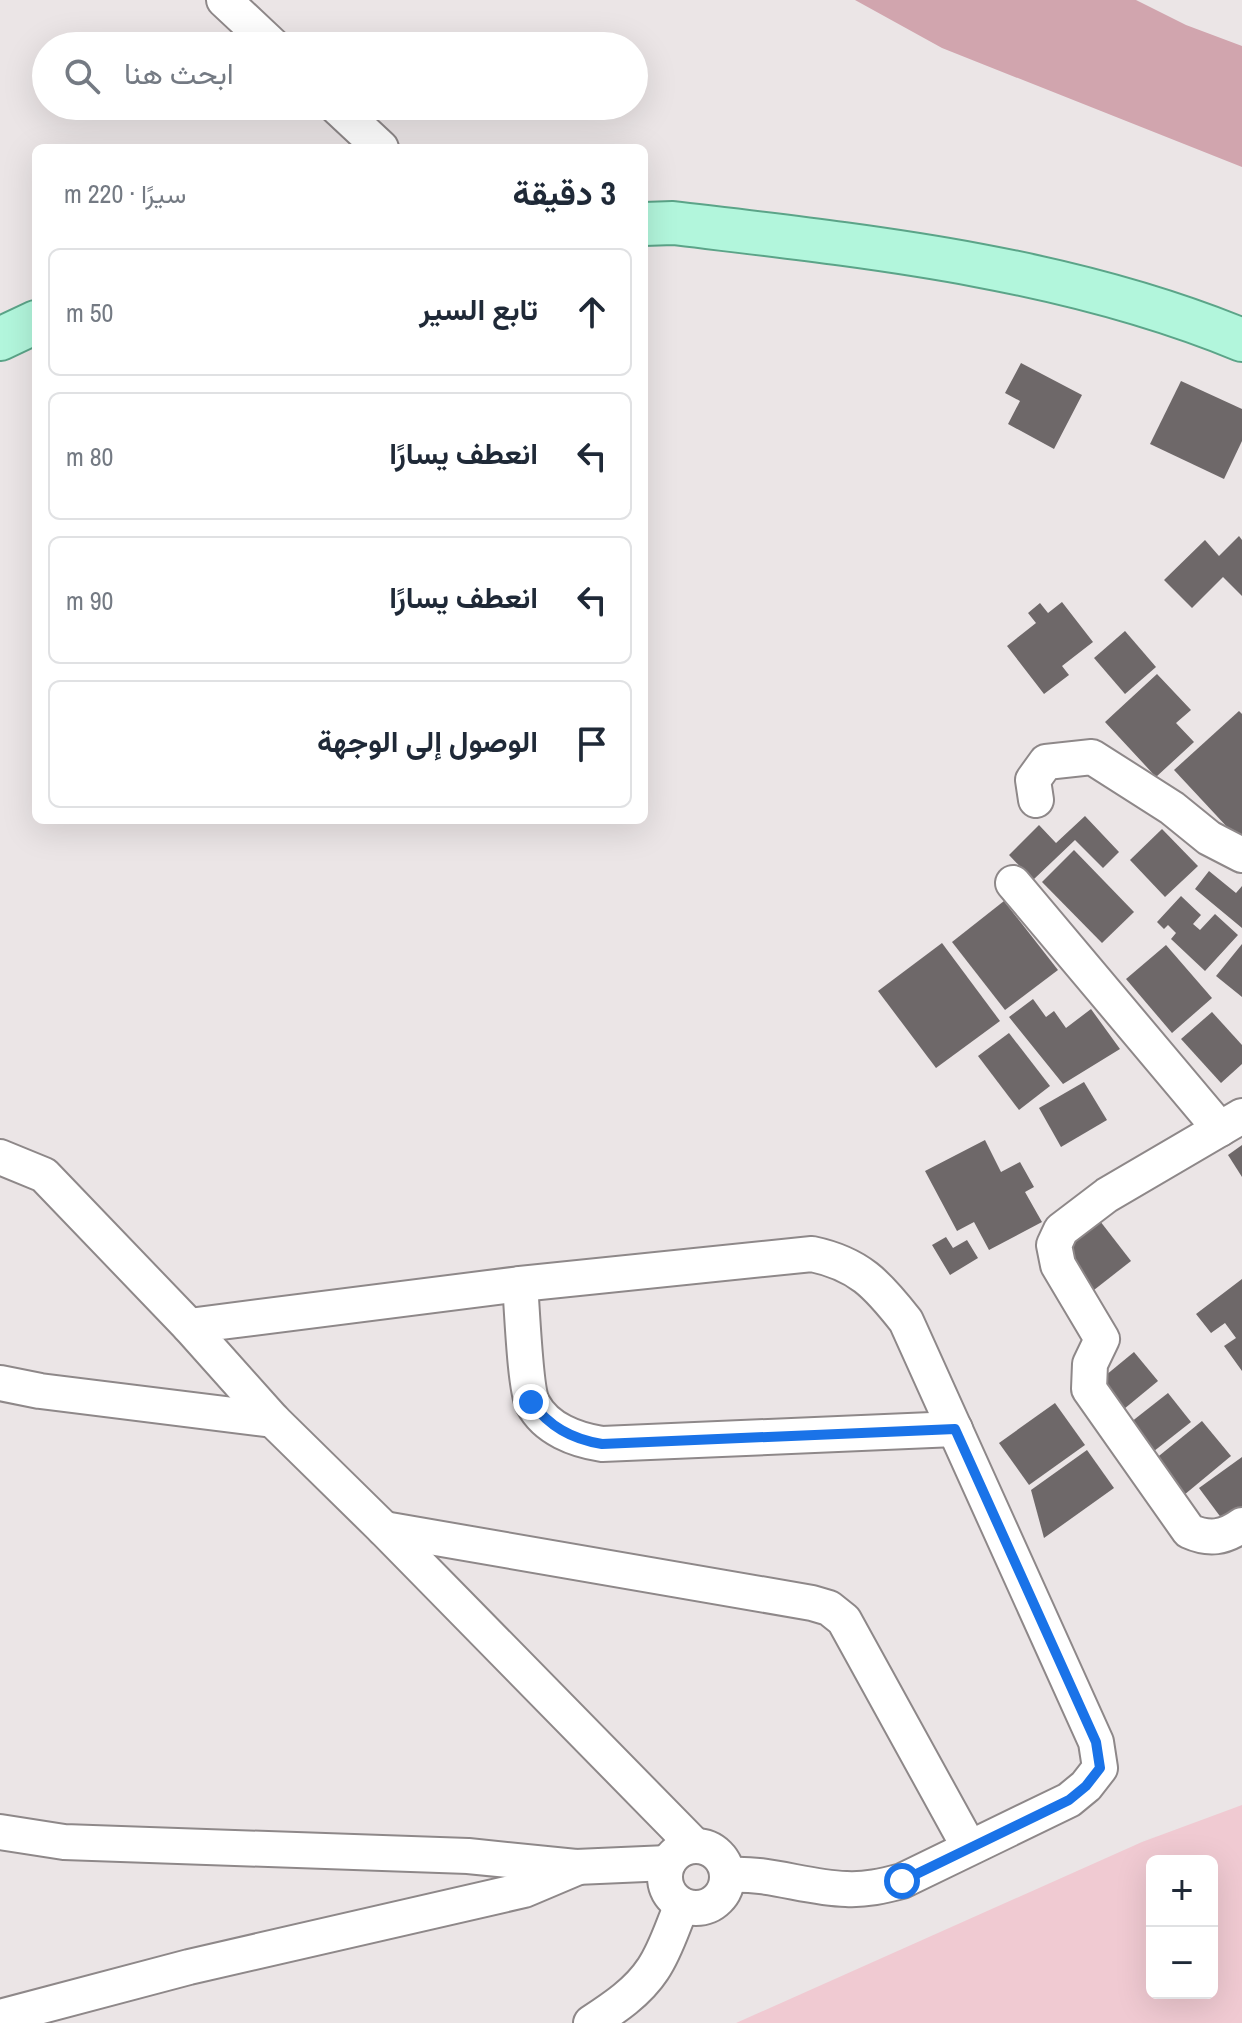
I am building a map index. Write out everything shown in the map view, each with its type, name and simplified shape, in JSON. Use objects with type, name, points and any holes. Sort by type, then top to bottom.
[{"type":"main road","points":[[648,224],[673,223],[853,245],[1032,275],[1191,320],[1242,340]]},
{"type":"main road","points":[[0,339],[32,324]]},
{"type":"street","points":[[224,0],[258,32]]},
{"type":"street","points":[[351,120],[377,144]]},
{"type":"street","points":[[1036,800],[1033,780],[1046,762],[1092,757],[1172,808],[1209,838],[1242,855]]},
{"type":"street","points":[[1013,883],[1231,1123],[1107,1195],[1061,1230],[1054,1245],[1058,1265],[1102,1339],[1090,1364],[1089,1389],[1189,1531],[1206,1538],[1229,1534],[1242,1525]]},
{"type":"street","points":[[0,1157],[44,1175],[189,1326],[273,1420],[384,1529],[682,1854]]},
{"type":"street","points":[[189,1326],[520,1284],[812,1254],[839,1260],[865,1275],[887,1296],[906,1321],[955,1429],[1096,1742],[1100,1768],[1086,1786],[1069,1800],[902,1881],[873,1889],[843,1889],[750,1874],[728,1875]]},
{"type":"street","points":[[520,1284],[531,1402],[543,1417],[578,1440],[602,1444],[955,1429]]},
{"type":"street","points":[[0,1383],[40,1391],[273,1420]]},
{"type":"street","points":[[384,1529],[829,1608],[844,1620],[969,1847]]},
{"type":"street","points":[[0,1832],[64,1842],[468,1856],[576,1867],[710,1849],[723,1860],[728,1875],[724,1891],[713,1903],[698,1908],[682,1905],[670,1894],[665,1878],[682,1854]]},
{"type":"street","points":[[0,2017],[189,1967],[524,1890],[576,1867]]},
{"type":"street","points":[[591,2023],[616,2007],[655,1967],[682,1905]]},
{"type":"shaded area","points":[[855,0],[1136,0],[1186,25],[1242,46],[1242,167],[942,48]]},
{"type":"shaded area","points":[[1242,1805],[1242,2023],[736,2023],[1142,1842]]},
{"type":"building","points":[[1021,363],[1082,395],[1054,449],[1008,424],[1020,401],[1005,393]]},
{"type":"building","points":[[1181,381],[1242,409],[1242,441],[1224,479],[1150,444]]},
{"type":"building","points":[[1239,536],[1242,540],[1242,596],[1223,577],[1192,608],[1164,580],[1205,540],[1219,556]]},
{"type":"building","points":[[1062,602],[1093,642],[1062,666],[1069,675],[1044,694],[1007,646],[1036,623],[1028,613],[1040,603],[1048,613]]},
{"type":"building","points":[[1125,631],[1156,667],[1125,694],[1094,658]]},
{"type":"building","points":[[1157,674],[1191,710],[1176,723],[1194,742],[1156,777],[1105,722]]},
{"type":"building","points":[[1239,711],[1242,714],[1242,843],[1174,770]]},
{"type":"building","points":[[1085,816],[1119,852],[1103,868],[1075,840],[1033,880],[1009,855],[1039,825],[1056,843]]},
{"type":"building","points":[[1162,829],[1198,866],[1165,897],[1130,860]]},
{"type":"building","points":[[1074,850],[1134,912],[1102,943],[1042,882]]},
{"type":"building","points":[[1209,871],[1236,893],[1242,886],[1242,928],[1195,889]]},
{"type":"building","points":[[1181,896],[1201,915],[1193,924],[1200,930],[1215,914],[1238,935],[1205,971],[1171,939],[1176,933],[1168,925],[1164,929],[1157,922]]},
{"type":"building","points":[[1004,901],[1058,970],[1005,1010],[952,942]]},
{"type":"building","points":[[942,943],[1000,1021],[936,1068],[878,991]]},
{"type":"building","points":[[1242,944],[1242,997],[1216,976]]},
{"type":"building","points":[[1166,945],[1212,998],[1172,1033],[1126,979]]},
{"type":"building","points":[[1033,999],[1046,1017],[1054,1011],[1066,1028],[1091,1009],[1120,1049],[1063,1084],[1009,1017]]},
{"type":"building","points":[[1212,1012],[1242,1045],[1242,1064],[1221,1083],[1181,1039]]},
{"type":"building","points":[[1009,1033],[1050,1086],[1019,1110],[978,1056]]},
{"type":"building","points":[[1084,1082],[1107,1120],[1061,1147],[1039,1108]]},
{"type":"building","points":[[985,1140],[1001,1172],[1020,1162],[1034,1187],[1025,1192],[1042,1222],[989,1250],[974,1222],[957,1231],[925,1171]]},
{"type":"building","points":[[1242,1145],[1242,1177],[1228,1155]]},
{"type":"building","points":[[1100,1221],[1131,1261],[1094,1290],[1062,1251]]},
{"type":"building","points":[[946,1237],[953,1248],[967,1240],[978,1258],[950,1275],[932,1245]]},
{"type":"building","points":[[1242,1279],[1242,1371],[1224,1346],[1236,1338],[1225,1323],[1211,1333],[1196,1314]]},
{"type":"building","points":[[1134,1352],[1158,1381],[1124,1409],[1100,1380]]},
{"type":"building","points":[[1168,1393],[1191,1422],[1149,1455],[1126,1426]]},
{"type":"building","points":[[1055,1403],[1085,1445],[1029,1485],[999,1443]]},
{"type":"building","points":[[1202,1421],[1231,1456],[1178,1500],[1149,1464]]},
{"type":"building","points":[[1087,1450],[1114,1488],[1044,1538],[1031,1490]]},
{"type":"building","points":[[1242,1457],[1242,1511],[1225,1523],[1199,1488]]},
{"type":"route","points":[[531,1402],[543,1417],[561,1430],[578,1440],[602,1444],[955,1429],[1096,1742],[1100,1768],[1086,1786],[1069,1800],[902,1881]]}]
